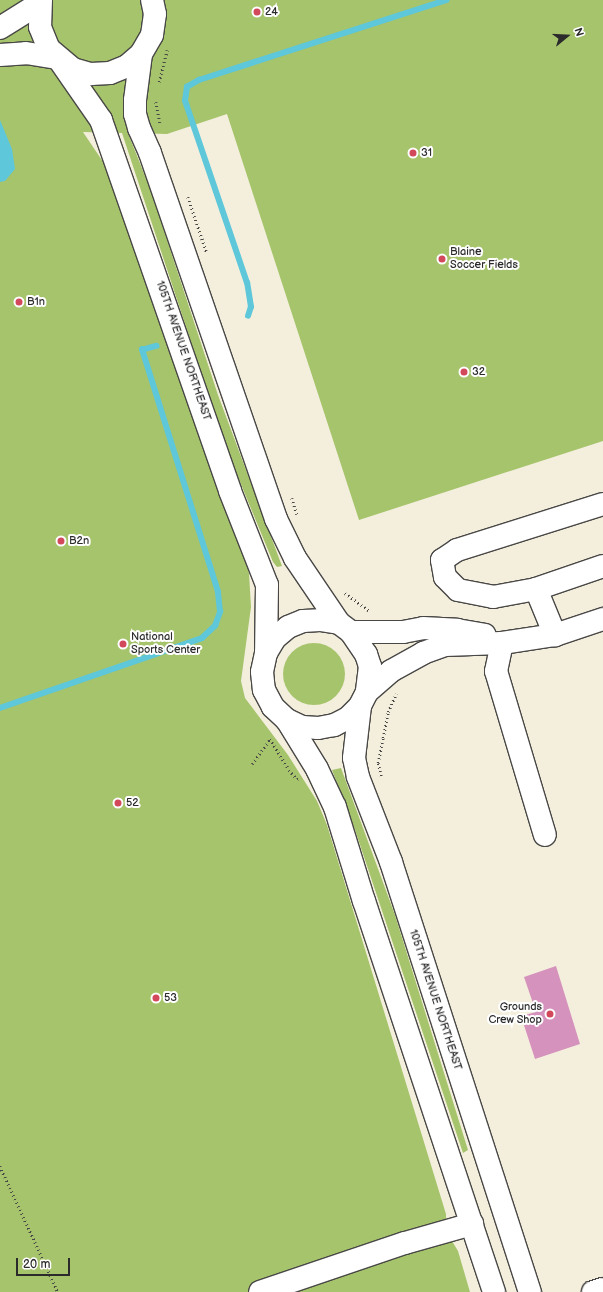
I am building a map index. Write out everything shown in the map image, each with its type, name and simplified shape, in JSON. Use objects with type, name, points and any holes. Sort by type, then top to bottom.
[{"type":"street","name":"105TH AVENUE NORTHEAST","points":[[58,59],[73,69],[91,74],[110,73],[127,66],[141,54],[152,35],[155,14],[152,0]]},
{"type":"street","name":"105TH AVENUE NORTHEAST","points":[[41,1],[39,15],[44,39],[101,120],[230,491],[268,585],[266,653],[262,672],[264,690],[273,707],[287,720],[317,769],[335,807],[364,901],[494,1292]]},
{"type":"street","points":[[0,28],[41,1]]},
{"type":"street","points":[[0,55],[26,53],[58,59]]},
{"type":"street","name":"105TH AVENUE NORTHEAST","points":[[141,54],[135,100],[135,114],[150,153],[276,519],[295,558],[345,628],[360,642],[370,666],[354,758],[358,778],[391,862],[530,1292]]},
{"type":"street","points":[[603,504],[457,550],[442,560],[445,577],[458,590],[493,598],[536,589],[603,566]]},
{"type":"street","points":[[536,589],[555,635]]},
{"type":"street","points":[[364,699],[391,672],[423,653],[445,645],[502,643],[555,635],[603,619]]},
{"type":"street","name":"105TH AVENUE NORTHEAST","points":[[266,653],[275,638],[288,627],[298,623],[320,620],[345,628]]},
{"type":"street","points":[[345,628],[441,628],[479,632],[502,643]]},
{"type":"street","points":[[502,643],[496,671],[545,835]]},
{"type":"street","name":"105TH AVENUE NORTHEAST","points":[[287,720],[302,727],[318,728],[334,726],[348,718],[364,699]]},
{"type":"street","points":[[260,1292],[405,1243],[472,1224]]},
{"type":"street","points":[[593,1292],[603,1289]]},
{"type":"path","points":[[158,86],[169,43]]},
{"type":"path","points":[[155,97],[162,129]]},
{"type":"path","points":[[187,195],[209,258]]},
{"type":"path","points":[[290,494],[298,517]]},
{"type":"path","points":[[340,587],[367,610],[375,612]]},
{"type":"path","points":[[382,782],[379,756],[388,712],[398,690]]},
{"type":"path","points":[[252,764],[270,739]]},
{"type":"path","points":[[0,1166],[58,1292]]},
{"type":"green space","name":"National Sports Center","points":[[0,0],[603,0],[603,441],[359,520],[227,114],[167,134],[128,133],[151,191],[218,395],[282,566],[277,567],[273,562],[226,448],[122,133],[83,132],[134,208],[230,491],[249,573],[251,607],[241,681],[245,698],[288,755],[317,801],[327,825],[446,1214],[446,1231],[458,1251],[470,1292],[0,1292]]},
{"type":"green space","points":[[314,643],[331,648],[336,652],[340,657],[345,674],[340,691],[336,696],[331,700],[314,705],[297,700],[292,696],[288,691],[283,674],[288,657],[292,652],[297,648]]},
{"type":"green space","points":[[341,768],[395,915],[468,1150],[463,1153],[355,830],[332,770]]},
{"type":"water","points":[[0,120],[12,149],[15,169],[5,181],[0,182]]},
{"type":"building","name":"Grounds Crew Shop","points":[[556,966],[580,1044],[535,1059],[521,1016],[536,1012],[524,977]]},
{"type":"waterway","points":[[248,316],[251,307],[247,283],[185,101],[187,87],[199,80],[446,0]]},
{"type":"waterway","points":[[0,708],[202,638],[215,626],[220,612],[218,592],[142,350],[156,346]]},
{"type":"place","name":"24","points":[[257,12]]},
{"type":"place","name":"31","points":[[413,153]]},
{"type":"place","name":"Blaine Soccer Fields","points":[[442,259]]},
{"type":"place","name":"B1n","points":[[19,302]]},
{"type":"place","name":"32","points":[[464,372]]},
{"type":"place","name":"B2n","points":[[61,541]]},
{"type":"place","name":"National Sports Center","points":[[123,644]]},
{"type":"place","name":"52","points":[[118,803]]},
{"type":"place","name":"53","points":[[156,998]]},
{"type":"place","name":"Grounds Crew Shop","points":[[550,1014]]}]
